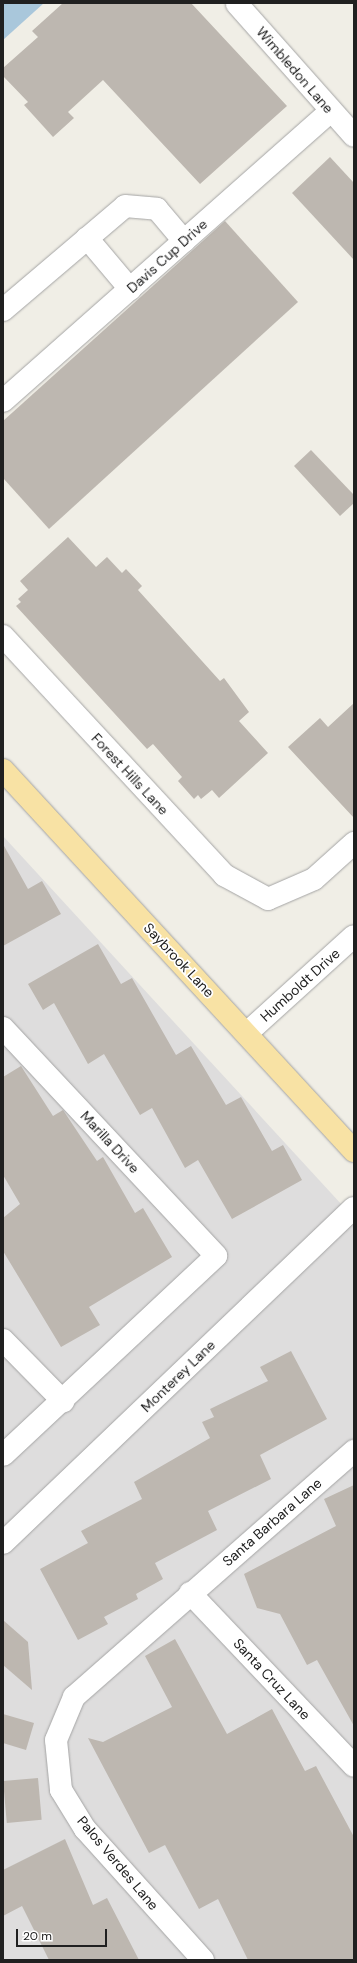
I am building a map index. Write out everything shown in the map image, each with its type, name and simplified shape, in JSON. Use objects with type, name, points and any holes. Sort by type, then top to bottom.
[{"type":"main road","name":"Saybrook Lane","points":[[3,770],[247,1033],[354,1151]]},
{"type":"street","name":"Wimbledon Lane","points":[[237,4],[354,136]]},
{"type":"street","name":"Davis Cup Drive","points":[[3,402],[331,111]]},
{"type":"street","points":[[3,310],[125,206],[156,209],[184,241]]},
{"type":"street","points":[[87,238],[130,289]]},
{"type":"street","name":"Forest Hills Lane","points":[[3,636],[224,874],[268,899],[314,879],[354,843]]},
{"type":"street","name":"Humboldt Drive","points":[[247,1033],[354,936]]},
{"type":"street","name":"Marilla Drive","points":[[3,1028],[216,1256],[63,1401]]},
{"type":"street","name":"Monterey Lane","points":[[3,1543],[354,1208]]},
{"type":"street","points":[[3,1340],[63,1401],[3,1455]]},
{"type":"street","name":"Santa Barbara Lane","points":[[190,1592],[354,1451]]},
{"type":"street","name":"Santa Cruz Lane","points":[[190,1592],[354,1766]]},
{"type":"street","name":"Palos Verdes Lane","points":[[190,1592],[74,1697],[56,1740],[61,1790],[85,1829],[203,1960]]},
{"type":"shaded area","points":[[3,836],[354,1218],[354,1960],[3,1960]]},
{"type":"water","points":[[3,3],[44,3],[3,40]]},
{"type":"building","points":[[63,3],[191,3],[287,106],[200,184],[103,80],[68,112],[74,118],[53,137],[24,105],[28,102],[3,76],[3,68],[38,37],[32,31]]},
{"type":"building","points":[[330,157],[354,183],[354,260],[292,193]]},
{"type":"building","points":[[225,221],[298,302],[49,529],[3,478],[3,421]]},
{"type":"building","points":[[311,450],[354,495],[354,503],[340,516],[294,466]]},
{"type":"building","points":[[68,537],[96,567],[107,557],[122,573],[126,569],[142,586],[138,590],[220,681],[224,678],[249,712],[239,721],[268,753],[219,798],[212,790],[201,799],[198,795],[194,799],[178,781],[182,777],[153,744],[147,749],[16,606],[21,602],[18,599],[28,590],[20,581]]},
{"type":"building","points":[[354,703],[354,818],[288,747],[320,718],[328,727]]},
{"type":"building","points":[[3,844],[28,889],[42,881],[61,914],[3,946]]},
{"type":"building","points":[[98,944],[121,984],[132,978],[176,1055],[191,1046],[226,1105],[241,1097],[272,1151],[283,1145],[302,1180],[232,1219],[198,1160],[185,1168],[152,1108],[140,1115],[104,1054],[88,1064],[54,1003],[43,1010],[28,984]]},
{"type":"building","points":[[21,1066],[53,1116],[63,1110],[97,1161],[103,1157],[135,1213],[143,1208],[172,1257],[89,1307],[100,1325],[61,1347],[3,1251],[3,1218],[20,1204],[3,1175],[3,1077]]},
{"type":"building","points":[[291,1351],[327,1419],[260,1455],[271,1479],[208,1511],[217,1530],[155,1563],[163,1579],[136,1594],[138,1599],[104,1617],[108,1624],[78,1640],[40,1569],[88,1543],[81,1531],[142,1499],[134,1482],[210,1438],[202,1422],[214,1417],[210,1409],[268,1381],[260,1367]]},
{"type":"building","points":[[354,1485],[354,1726],[317,1660],[307,1665],[280,1614],[257,1608],[244,1574],[336,1526],[324,1499]]},
{"type":"building","points":[[3,1620],[28,1642],[32,1690],[3,1665]]},
{"type":"building","points":[[175,1639],[227,1734],[272,1709],[305,1771],[316,1766],[354,1837],[354,1960],[248,1960],[218,1899],[199,1909],[165,1845],[149,1853],[88,1738],[103,1742],[172,1707],[145,1656]]},
{"type":"building","points":[[3,1714],[34,1723],[26,1750],[3,1743]]},
{"type":"building","points":[[38,1778],[42,1820],[7,1823],[3,1781]]},
{"type":"building","points":[[65,1839],[93,1905],[107,1898],[139,1960],[49,1960],[22,1906],[3,1916],[3,1870]]}]
